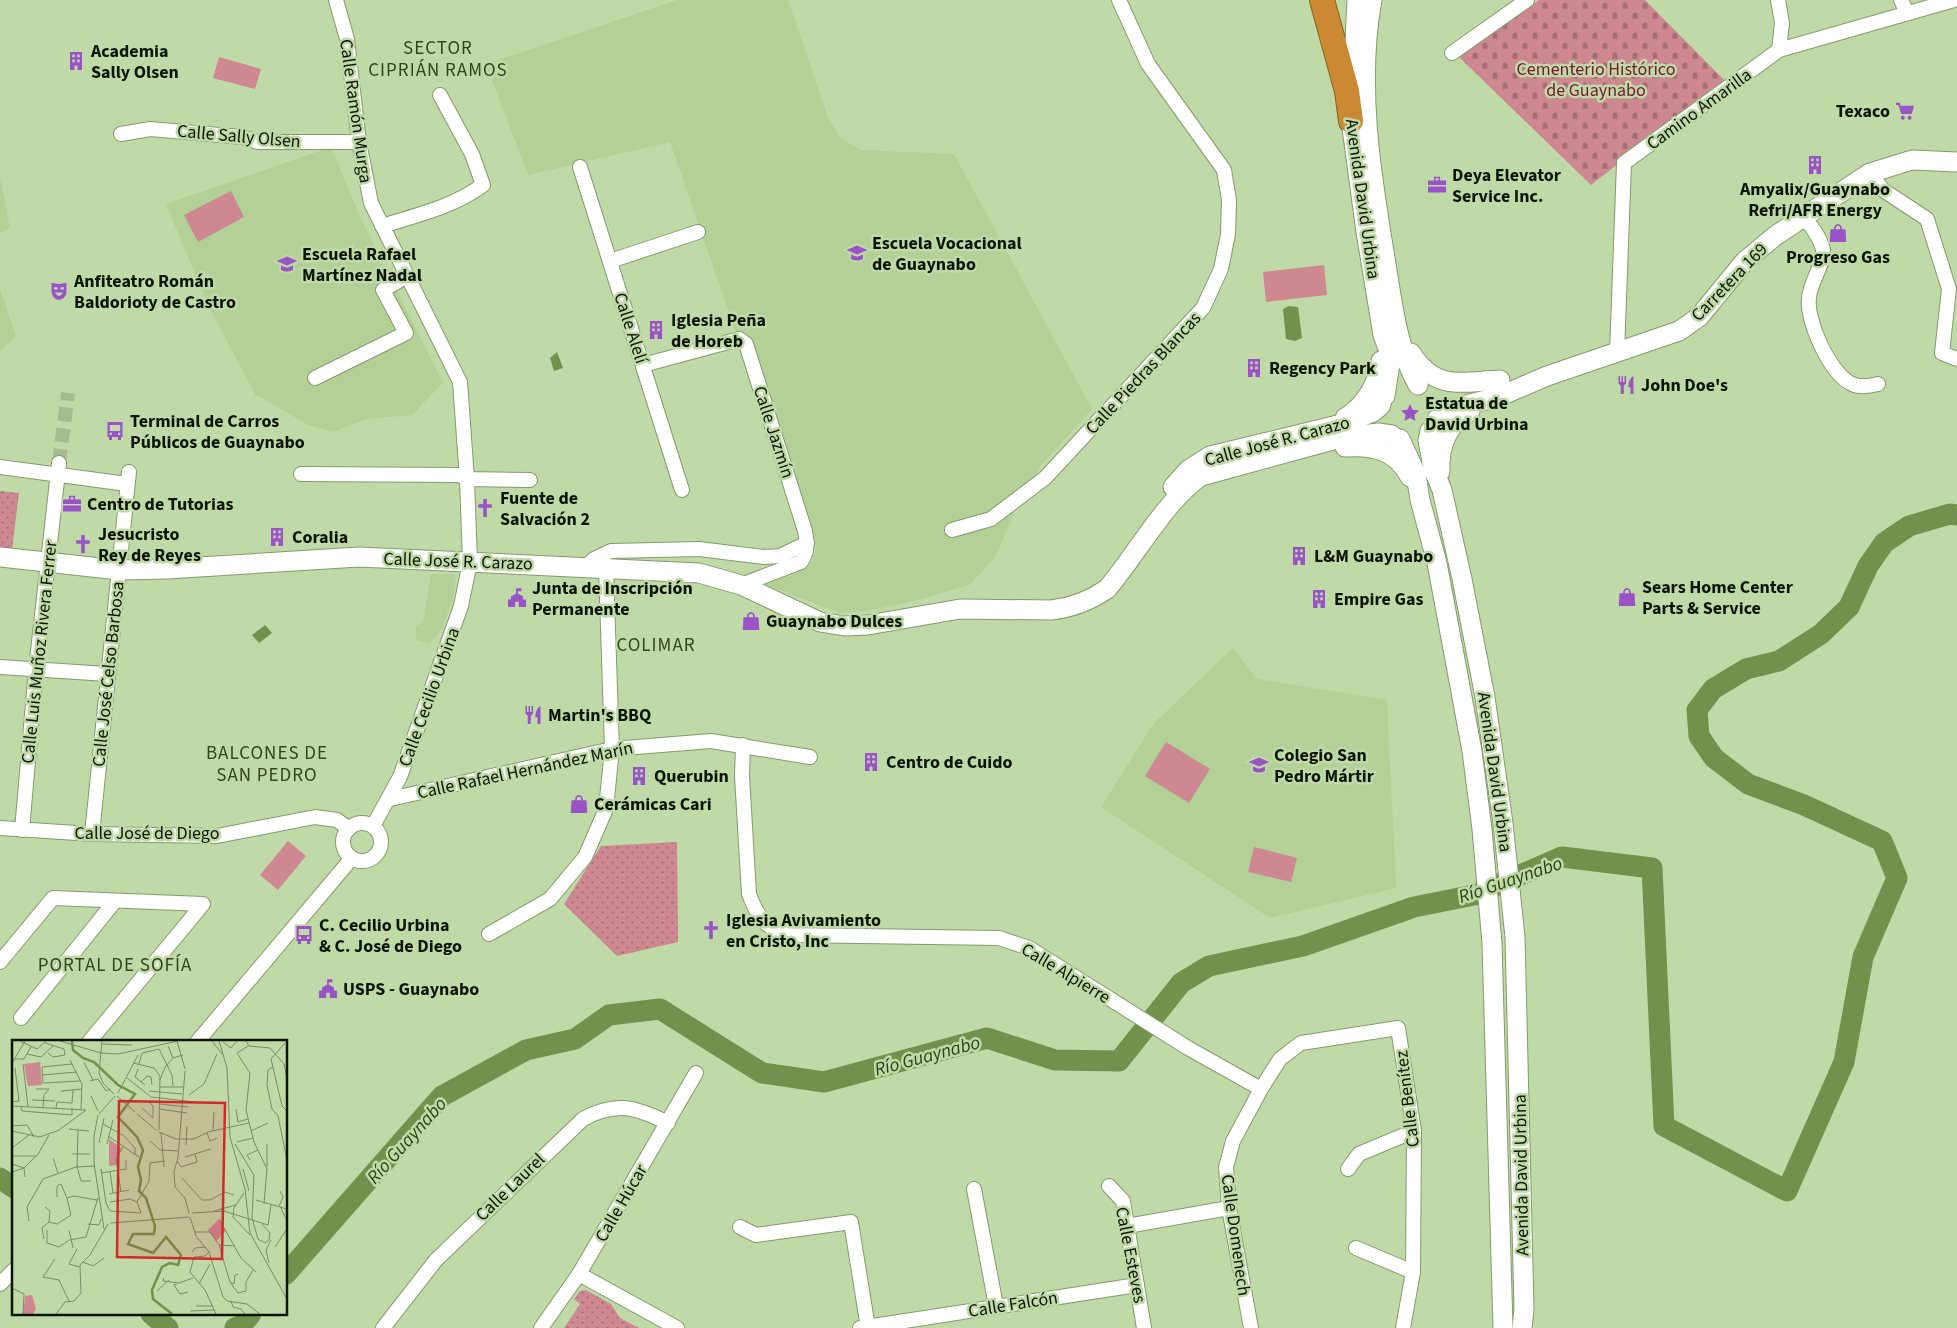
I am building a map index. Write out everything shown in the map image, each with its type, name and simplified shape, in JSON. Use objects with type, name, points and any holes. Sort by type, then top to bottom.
[{"type":"highway","points":[[1322,0],[1347,91],[1351,121]]},
{"type":"street","name":"Calle Ramón Murga","points":[[336,0],[347,39],[358,142],[371,203],[460,382],[467,478],[470,562]]},
{"type":"street","name":"Calle Piedras Blancas","points":[[952,530],[991,519],[1045,478],[1203,308],[1221,269],[1228,234],[1229,200],[1224,170],[1148,64],[1120,0]]},
{"type":"street","name":"Avenida David Urbina","points":[[1357,0],[1351,121],[1366,232],[1383,335],[1389,349],[1391,363],[1383,400]]},
{"type":"street","name":"Avenida David Urbina","points":[[1372,0],[1367,56],[1368,146],[1403,356],[1430,403],[1429,449],[1433,468],[1442,490],[1462,579],[1485,696],[1503,823],[1515,937],[1524,1309],[1522,1328]]},
{"type":"street","points":[[1452,52],[1527,0]]},
{"type":"street","points":[[1778,0],[1782,23],[1779,50]]},
{"type":"street","points":[[1901,0],[1907,14]]},
{"type":"street","name":"Camino Amarilla","points":[[1617,353],[1624,163],[1779,50],[1954,0]]},
{"type":"street","points":[[382,226],[448,205],[468,196],[483,185],[472,154],[440,95]]},
{"type":"street","name":"Calle Sally Olsen","points":[[121,134],[150,129],[242,136],[258,142],[358,142]]},
{"type":"street","name":"Carretera 169","points":[[1430,403],[1466,405],[1499,388],[1594,361],[1679,331],[1699,317],[1746,261],[1775,236],[1870,173],[1912,160],[1957,162]]},
{"type":"street","name":"Calle Alelí","points":[[580,167],[682,490]]},
{"type":"street","points":[[1870,173],[1883,190],[1927,219],[1949,289],[1942,353],[1957,359]]},
{"type":"street","points":[[1804,216],[1818,239],[1823,253],[1808,299],[1809,313],[1819,340],[1835,368],[1852,384],[1866,386],[1878,384]]},
{"type":"street","points":[[610,262],[698,232]]},
{"type":"street","points":[[315,378],[406,333],[383,290],[407,276]]},
{"type":"street","points":[[1397,322],[1417,361],[1437,379],[1499,388]]},
{"type":"street","points":[[1331,427],[1354,413],[1369,394],[1380,366],[1383,335]]},
{"type":"street","name":"Calle Jazmín","points":[[643,365],[732,341],[744,341],[805,531],[807,543]]},
{"type":"street","points":[[1400,384],[1430,403],[1414,440],[1396,437],[1383,423],[1383,400],[1400,384]]},
{"type":"street","points":[[1442,490],[1441,457],[1446,433],[1460,418],[1499,388]]},
{"type":"street","name":"Carretera 169","points":[[1430,403],[1446,390],[1499,388]]},
{"type":"street","name":"Calle José R. Carazo","points":[[1083,601],[1100,582],[1158,504],[1197,462],[1219,453],[1331,427],[1361,418],[1383,400]]},
{"type":"street","name":"Calle José R. Carazo","points":[[0,557],[118,570],[359,558],[699,573],[741,585],[820,622],[844,626],[868,625],[960,609],[1065,609],[1097,596],[1107,588],[1168,510],[1193,482],[1201,476],[1340,438],[1367,434],[1396,437]]},
{"type":"street","name":"Avenida David Urbina","points":[[1396,437],[1416,474],[1420,500],[1436,562],[1472,751],[1482,829],[1492,943],[1498,1079],[1501,1322]]},
{"type":"street","points":[[1304,449],[1368,447],[1386,451],[1394,456],[1407,472],[1420,500]]},
{"type":"street","points":[[0,467],[58,469]]},
{"type":"street","name":"Calle José Celso Barbosa","points":[[58,469],[128,478],[92,834]]},
{"type":"street","name":"Calle Luis Muñoz Rivera Ferrer","points":[[22,830],[36,669],[58,469]]},
{"type":"street","points":[[301,474],[459,475],[467,478],[530,480]]},
{"type":"street","points":[[586,567],[594,559],[611,551],[699,549],[764,557],[780,556],[807,543]]},
{"type":"street","points":[[741,585],[801,562],[807,543]]},
{"type":"street","name":"Calle Cecilio Urbina","points":[[373,826],[390,799],[457,619],[470,562]]},
{"type":"street","points":[[488,934],[550,899],[585,857],[606,809],[612,749],[606,568]]},
{"type":"street","points":[[0,667],[107,674]]},
{"type":"street","name":"Calle Rafael Hernández Marín","points":[[390,799],[612,749],[711,741],[810,757]]},
{"type":"street","name":"Calle Alpierre","points":[[743,745],[742,776],[749,894],[755,910],[773,931],[791,935],[999,938],[1029,948],[1188,1048],[1261,1089]]},
{"type":"street","name":"Calle José de Diego","points":[[0,828],[92,834],[217,836],[315,817],[337,820],[349,829]]},
{"type":"street","points":[[358,824],[373,826],[381,838],[378,853],[366,861],[352,858],[344,846],[344,838],[349,829],[358,824]]},
{"type":"street","points":[[199,1040],[352,858]]},
{"type":"street","points":[[0,962],[53,898],[203,904],[91,1040]]},
{"type":"street","points":[[21,1018],[115,901]]},
{"type":"street","name":"Calle Benítez","points":[[1261,1089],[1280,1059],[1301,1044],[1398,1028],[1414,1131],[1413,1272],[1403,1328]]},
{"type":"street","name":"Calle Húcar","points":[[541,1328],[579,1274],[696,1073]]},
{"type":"street","name":"Calle Domenech","points":[[1251,1328],[1229,1208],[1226,1167],[1232,1141],[1261,1089]]},
{"type":"street","name":"Calle Laurel","points":[[383,1328],[436,1260],[582,1119],[607,1109],[626,1108],[642,1110],[668,1123]]},
{"type":"street","points":[[1348,1169],[1359,1154],[1414,1131]]},
{"type":"street","name":"Calle Esteves","points":[[1109,1186],[1123,1202],[1144,1328]]},
{"type":"street","points":[[974,1189],[996,1306]]},
{"type":"street","points":[[1127,1226],[1229,1208]]},
{"type":"street","points":[[740,1227],[756,1235],[851,1222],[865,1328]]},
{"type":"street","points":[[1356,1248],[1413,1272]]},
{"type":"street","points":[[0,1284],[12,1272]]},
{"type":"street","points":[[579,1274],[677,1328]]},
{"type":"street","name":"Calle Falcón","points":[[865,1328],[1137,1285]]},
{"type":"street","points":[[1524,1309],[1527,1328]]},
{"type":"shaded area","name":"Escuela Vocacional de Guaynabo","points":[[677,0],[788,0],[829,120],[840,137],[860,150],[954,154],[1092,409],[1040,467],[1017,507],[995,557],[970,585],[913,601],[866,611],[840,613],[763,584],[762,580],[791,576],[808,567],[813,561],[816,549],[815,541],[754,347],[748,337],[735,330],[670,142],[528,175],[486,64]]},
{"type":"shaded area","name":"Escuela Rafael Martínez Nadal","points":[[331,147],[362,221],[443,383],[412,415],[366,419],[333,432],[308,425],[255,394],[209,307],[166,204]]},
{"type":"shaded area","points":[[0,177],[10,228],[0,233]]},
{"type":"shaded area","points":[[0,289],[16,336],[0,351]]},
{"type":"shaded area","points":[[1289,306],[1298,307],[1302,338],[1295,341],[1286,339],[1283,309]]},
{"type":"shaded area","points":[[557,352],[563,368],[554,371],[550,358]]},
{"type":"shaded area","points":[[431,574],[453,574],[456,579],[453,598],[443,626],[436,638],[428,643],[416,640],[416,626],[423,622]]},
{"type":"shaded area","points":[[265,625],[272,633],[259,643],[252,635]]},
{"type":"shaded area","name":"Colegio San Pedro Mártir","points":[[1233,648],[1257,679],[1387,700],[1396,888],[1270,918],[1101,807],[1154,723]]},
{"type":"green space","name":"Cementerio Histórico de Guaynabo","points":[[1539,0],[1645,0],[1725,81],[1591,185],[1458,56]]},
{"type":"green space","points":[[219,57],[261,69],[255,89],[213,78]]},
{"type":"green space","points":[[231,191],[244,217],[198,242],[184,215]]},
{"type":"green space","points":[[1324,265],[1327,295],[1266,302],[1263,272]]},
{"type":"green space","points":[[0,491],[19,493],[12,550],[0,548]]},
{"type":"green space","points":[[1166,742],[1210,769],[1189,803],[1145,776]]},
{"type":"green space","points":[[288,841],[306,856],[278,890],[260,875]]},
{"type":"green space","points":[[677,842],[678,942],[617,956],[564,904],[601,846]]},
{"type":"green space","points":[[1254,847],[1297,858],[1291,882],[1248,872]]},
{"type":"green space","points":[[586,1290],[611,1304],[620,1318],[639,1328],[564,1328],[580,1304],[574,1299],[580,1291]]},
{"type":"waterway","name":"Río Guaynabo","points":[[288,1272],[442,1096],[526,1050],[575,1039],[609,1015],[660,1009],[762,1073],[824,1082],[987,1038],[1055,1060],[1119,1061],[1181,983],[1209,966],[1303,946],[1414,907],[1474,895],[1562,857],[1652,868],[1664,1126],[1787,1191],[1844,1062],[1863,957],[1897,878],[1882,841],[1804,805],[1748,784],[1714,758],[1699,736],[1697,710],[1713,689],[1746,669],[1779,661],[1821,634],[1849,607],[1868,566],[1884,543],[1909,526],[1950,514],[1957,515]]},
{"type":"waterway","name":"Río Guaynabo","points":[[0,1178],[12,1187]]},
{"type":"waterway","name":"Río Guaynabo","points":[[153,1316],[168,1328]]},
{"type":"waterway","name":"Río Guaynabo","points":[[235,1328],[242,1325],[249,1316]]},
{"type":"tunnel","points":[[59,463],[68,393]]},
{"type":"place","name":"Academia Sally Olsen","points":[[76,61]]},
{"type":"place","name":"Texaco","points":[[1905,111]]},
{"type":"place","name":"Amyalix/Guaynabo Refri/AFR Energy","points":[[1815,165]]},
{"type":"place","name":"Deya Elevator Service Inc.","points":[[1437,185]]},
{"type":"place","name":"Progreso Gas","points":[[1838,233]]},
{"type":"place","name":"Escuela Vocacional de Guaynabo","points":[[857,253]]},
{"type":"place","name":"Escuela Rafael Martínez Nadal","points":[[287,264]]},
{"type":"place","name":"Anfiteatro Román Baldorioty de Castro","points":[[59,291]]},
{"type":"place","name":"Iglesia Peña de Horeb","points":[[656,330]]},
{"type":"place","name":"Regency Park","points":[[1254,368]]},
{"type":"place","name":"John Doe's","points":[[1626,385]]},
{"type":"place","name":"Estatua de David Urbina","points":[[1410,413]]},
{"type":"place","name":"Terminal de Carros Públicos de Guaynabo","points":[[115,431]]},
{"type":"place","name":"Centro de Tutorias","points":[[72,504]]},
{"type":"place","name":"Fuente de Salvación 2","points":[[485,508]]},
{"type":"place","name":"Coralia","points":[[277,537]]},
{"type":"place","name":"Jesucristo Rey de Reyes","points":[[83,544]]},
{"type":"place","name":"L&M Guaynabo","points":[[1299,556]]},
{"type":"place","name":"Sears Home Center Parts & Service","points":[[1627,597]]},
{"type":"place","name":"Junta de Inscripción Permanente","points":[[517,598]]},
{"type":"place","name":"Empire Gas","points":[[1319,599]]},
{"type":"place","name":"Guaynabo Dulces","points":[[751,621]]},
{"type":"place","name":"Martin's BBQ","points":[[533,715]]},
{"type":"place","name":"Centro de Cuido","points":[[871,762]]},
{"type":"place","name":"Colegio San Pedro Mártir","points":[[1259,765]]},
{"type":"place","name":"Querubin","points":[[639,776]]},
{"type":"place","name":"Cerámicas Cari","points":[[579,804]]},
{"type":"place","name":"Iglesia Avivamiento en Cristo, Inc","points":[[711,930]]},
{"type":"place","name":"C. Cecilio Urbina & C. José de Diego","points":[[304,935]]},
{"type":"place","name":"USPS - Guaynabo","points":[[328,989]]},
{"type":"district","name":"SECTOR CIPRIÁN RAMOS","points":[[438,58]]},
{"type":"district","name":"COLIMAR","points":[[656,644]]},
{"type":"district","name":"BALCONES DE SAN PEDRO","points":[[267,763]]},
{"type":"district","name":"PORTAL DE SOFÍA","points":[[115,964]]}]
